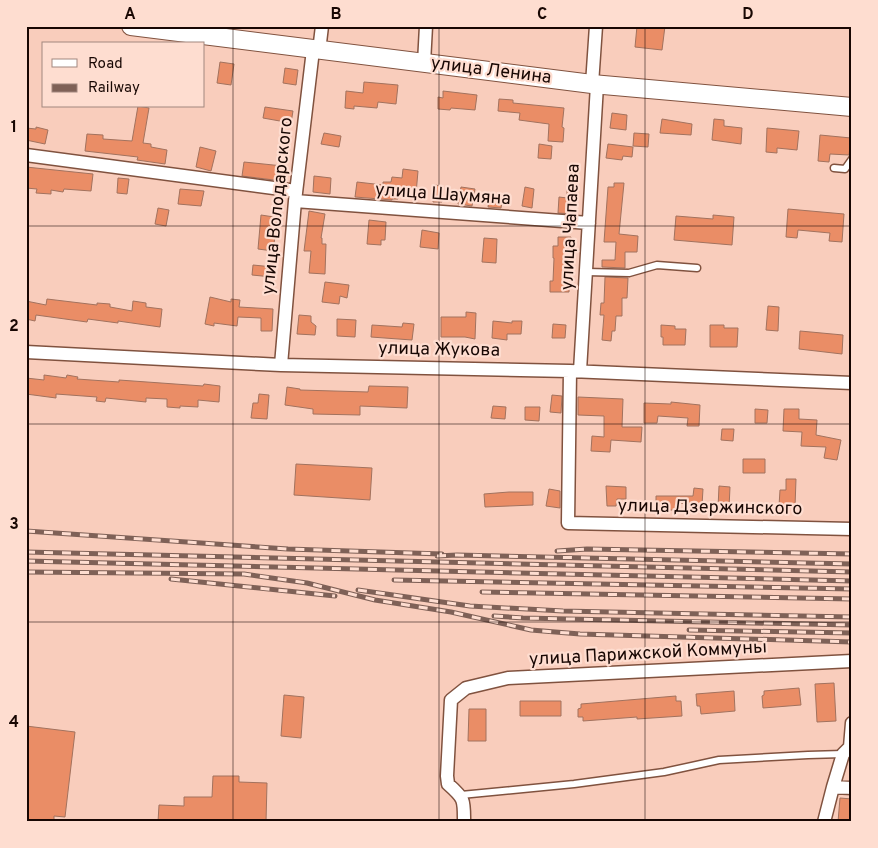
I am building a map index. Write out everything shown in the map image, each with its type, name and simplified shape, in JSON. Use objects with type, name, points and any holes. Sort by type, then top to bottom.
[{"type":"main road","name":"улица Ленина","points":[[131,26],[594,85],[852,107]]},
{"type":"street","name":"улица Володарского","points":[[281,365],[296,196],[316,50],[322,26]]},
{"type":"street","points":[[424,63],[426,26]]},
{"type":"street","name":"улица Чапаева","points":[[568,523],[575,371],[586,272],[589,223],[596,26]]},
{"type":"street","name":"улица Шаумяна","points":[[26,155],[296,196],[589,223]]},
{"type":"street","name":"улица Жукова","points":[[26,352],[281,365],[575,371],[852,383]]},
{"type":"street","name":"улица Дзержинского","points":[[568,523],[852,529]]},
{"type":"street","name":"улица Парижской Коммуны","points":[[461,795],[448,784],[447,776],[450,700],[466,688],[508,678],[852,661]]},
{"type":"street","points":[[824,822],[843,754],[850,747],[852,723]]},
{"type":"street","points":[[833,787],[852,788]]},
{"type":"street","points":[[461,795],[464,800],[464,822]]},
{"type":"lane","points":[[834,168],[845,169],[852,159]]},
{"type":"lane","points":[[586,272],[629,273],[657,265],[697,268]]},
{"type":"lane","points":[[461,795],[574,784],[664,772],[719,760],[843,754]]},
{"type":"building","points":[[637,26],[665,26],[662,50],[635,47]]},
{"type":"building","points":[[220,62],[234,64],[231,85],[217,83]]},
{"type":"building","points":[[285,68],[298,70],[296,85],[283,83]]},
{"type":"building","points":[[364,82],[398,85],[396,104],[378,102],[377,108],[354,106],[354,109],[345,108],[346,91],[363,93]]},
{"type":"building","points":[[443,91],[477,95],[475,110],[438,109],[438,97],[443,98]]},
{"type":"building","points":[[499,99],[513,100],[513,103],[564,108],[563,142],[548,141],[549,124],[519,120],[520,113],[498,111]]},
{"type":"building","points":[[265,107],[293,111],[291,123],[263,118]]},
{"type":"building","points":[[138,108],[149,108],[143,143],[151,144],[151,147],[167,150],[165,164],[137,160],[138,157],[85,151],[87,134],[103,135],[103,139],[132,141]]},
{"type":"building","points":[[612,113],[627,115],[626,130],[610,128]]},
{"type":"building","points":[[662,119],[692,124],[691,135],[660,133]]},
{"type":"building","points":[[714,119],[724,120],[724,126],[742,128],[741,144],[712,140]]},
{"type":"building","points":[[36,127],[48,130],[45,144],[26,140],[26,128],[36,129]]},
{"type":"building","points":[[767,128],[799,131],[797,150],[777,148],[777,153],[766,152]]},
{"type":"building","points":[[324,133],[341,136],[339,147],[321,144]]},
{"type":"building","points":[[634,133],[649,134],[648,147],[633,146]]},
{"type":"building","points":[[820,135],[851,138],[849,155],[830,154],[829,162],[818,161]]},
{"type":"building","points":[[539,144],[552,146],[551,159],[538,158]]},
{"type":"building","points":[[608,144],[633,147],[632,157],[623,156],[622,160],[606,158]]},
{"type":"building","points":[[200,147],[216,151],[211,171],[196,167]]},
{"type":"building","points":[[244,162],[283,166],[282,181],[242,176]]},
{"type":"building","points":[[26,167],[93,174],[91,191],[64,189],[63,192],[51,190],[51,194],[36,193],[37,189],[26,188]]},
{"type":"building","points":[[403,169],[418,171],[416,194],[399,192],[398,199],[392,200],[355,197],[357,182],[383,185],[383,182],[391,182],[392,177],[402,178]]},
{"type":"building","points":[[314,176],[331,178],[330,194],[313,192]]},
{"type":"building","points":[[118,178],[129,179],[127,194],[117,193]]},
{"type":"building","points":[[614,183],[624,183],[619,234],[638,236],[637,252],[625,252],[625,268],[602,267],[602,260],[615,260],[616,242],[604,242],[608,187],[614,187]]},
{"type":"building","points":[[434,185],[443,186],[442,202],[433,202]]},
{"type":"building","points":[[461,187],[475,189],[472,206],[458,204]]},
{"type":"building","points":[[525,187],[534,189],[532,208],[522,206]]},
{"type":"building","points":[[567,188],[576,188],[574,214],[558,213],[559,197],[567,198]]},
{"type":"building","points":[[180,189],[204,191],[201,206],[178,204]]},
{"type":"building","points":[[490,195],[503,196],[501,208],[488,207]]},
{"type":"building","points":[[158,208],[169,210],[166,226],[155,224]]},
{"type":"building","points":[[788,209],[844,214],[842,242],[829,241],[830,233],[798,230],[797,238],[786,237]]},
{"type":"building","points":[[309,211],[325,214],[321,238],[322,244],[326,244],[325,274],[309,273],[311,251],[304,251]]},
{"type":"building","points":[[261,215],[274,217],[274,221],[277,221],[273,251],[258,249]]},
{"type":"building","points":[[713,215],[734,217],[732,245],[674,240],[676,216],[713,219]]},
{"type":"building","points":[[369,220],[386,222],[385,240],[381,240],[381,245],[367,244]]},
{"type":"building","points":[[422,230],[439,233],[438,249],[420,247]]},
{"type":"building","points":[[558,237],[571,237],[569,292],[550,292],[550,281],[553,281],[553,246],[558,246]]},
{"type":"building","points":[[484,238],[497,239],[496,263],[482,262]]},
{"type":"building","points":[[253,265],[273,267],[272,277],[252,275]]},
{"type":"building","points":[[605,277],[628,278],[627,298],[622,298],[622,316],[616,316],[615,331],[612,331],[611,341],[602,340],[604,315],[600,315],[601,303],[604,303]]},
{"type":"building","points":[[325,282],[349,285],[347,298],[340,296],[339,304],[322,302]]},
{"type":"building","points":[[210,297],[231,302],[231,299],[240,300],[239,307],[273,309],[272,331],[261,331],[261,318],[238,317],[237,326],[214,323],[214,326],[205,324]]},
{"type":"building","points":[[47,299],[97,305],[97,303],[110,304],[110,307],[132,311],[133,301],[146,303],[146,307],[162,309],[160,327],[118,321],[118,323],[88,319],[87,322],[36,315],[35,321],[26,319],[26,301],[46,305]]},
{"type":"building","points":[[768,306],[779,307],[778,331],[766,330]]},
{"type":"building","points":[[466,312],[476,313],[475,339],[441,337],[441,317],[466,317]]},
{"type":"building","points":[[299,315],[311,316],[311,322],[316,326],[315,335],[297,334]]},
{"type":"building","points":[[337,319],[356,320],[355,337],[337,336]]},
{"type":"building","points":[[493,321],[512,323],[512,321],[522,321],[521,334],[507,334],[507,340],[492,338]]},
{"type":"building","points":[[403,323],[414,324],[412,340],[371,337],[372,325],[402,327]]},
{"type":"building","points":[[553,324],[566,325],[565,338],[552,338]]},
{"type":"building","points":[[661,325],[675,326],[675,329],[686,329],[685,345],[663,345]]},
{"type":"building","points":[[710,325],[738,328],[737,347],[710,347]]},
{"type":"building","points":[[800,331],[843,335],[842,354],[799,349]]},
{"type":"building","points":[[44,375],[66,378],[67,375],[78,377],[77,379],[119,382],[119,380],[220,386],[219,402],[198,400],[198,407],[180,406],[180,408],[167,407],[167,399],[146,398],[146,402],[106,398],[105,402],[96,401],[97,397],[56,394],[56,398],[26,394],[26,378],[44,380]]},
{"type":"building","points":[[369,386],[408,387],[407,408],[360,406],[360,415],[313,414],[313,409],[285,405],[287,387],[300,390],[368,392]]},
{"type":"building","points":[[259,394],[269,395],[267,419],[251,418],[253,403],[258,403]]},
{"type":"building","points":[[552,395],[562,396],[561,413],[550,412]]},
{"type":"building","points":[[578,397],[623,399],[622,427],[642,427],[641,442],[611,440],[610,452],[591,451],[592,436],[604,437],[604,416],[578,415]]},
{"type":"building","points":[[671,402],[700,405],[699,426],[687,426],[688,418],[658,416],[657,423],[644,423],[644,403],[671,404]]},
{"type":"building","points":[[493,406],[506,407],[505,419],[491,418]]},
{"type":"building","points":[[525,407],[540,407],[539,421],[525,420]]},
{"type":"building","points":[[755,409],[768,410],[767,423],[755,423]]},
{"type":"building","points":[[784,409],[799,409],[799,419],[817,420],[816,435],[841,440],[837,460],[824,458],[826,447],[801,446],[802,432],[783,431]]},
{"type":"building","points":[[722,429],[734,429],[733,441],[721,440]]},
{"type":"building","points":[[743,459],[765,459],[765,473],[743,473]]},
{"type":"building","points":[[296,464],[372,468],[370,500],[294,495]]},
{"type":"building","points":[[786,479],[796,479],[795,507],[779,506],[780,490],[786,490]]},
{"type":"building","points":[[606,486],[626,487],[626,499],[617,499],[616,506],[607,506]]},
{"type":"building","points":[[719,486],[730,487],[729,508],[718,508]]},
{"type":"building","points":[[694,488],[703,489],[702,505],[678,503],[678,510],[656,510],[656,496],[693,496]]},
{"type":"building","points":[[549,489],[560,491],[560,508],[546,506]]},
{"type":"building","points":[[533,492],[533,505],[485,507],[484,494]]},
{"type":"building","points":[[834,683],[836,721],[817,722],[815,684]]},
{"type":"building","points":[[799,688],[801,705],[763,708],[762,696],[764,691]]},
{"type":"building","points":[[734,691],[735,711],[701,714],[700,706],[697,706],[696,694]]},
{"type":"building","points":[[284,695],[304,697],[301,738],[281,736]]},
{"type":"building","points":[[676,696],[676,701],[681,701],[682,716],[583,721],[583,717],[578,717],[578,709],[581,708],[581,704]]},
{"type":"building","points":[[520,701],[561,701],[561,716],[520,716]]},
{"type":"building","points":[[469,709],[486,709],[486,741],[468,741]]},
{"type":"building","points":[[26,726],[75,732],[65,817],[54,816],[54,822],[26,822],[28,773],[26,773]]},
{"type":"building","points":[[213,776],[239,776],[239,782],[267,783],[266,822],[158,822],[159,805],[184,806],[184,797],[212,797]]},
{"type":"building","points":[[840,798],[852,799],[852,822],[838,822]]},
{"type":"railway","points":[[26,531],[288,549],[442,554]]},
{"type":"railway","points":[[557,551],[587,549],[852,554]]},
{"type":"railway","points":[[26,552],[852,572]]},
{"type":"railway","points":[[437,556],[852,564]]},
{"type":"railway","points":[[26,561],[852,581]]},
{"type":"railway","points":[[26,572],[244,574],[307,583],[375,600],[451,612],[531,630],[580,634],[852,642]]},
{"type":"railway","points":[[171,579],[335,596]]},
{"type":"railway","points":[[394,580],[852,589]]},
{"type":"railway","points":[[358,590],[470,606],[563,611],[852,617]]},
{"type":"railway","points":[[482,592],[852,599]]},
{"type":"railway","points":[[494,616],[852,625]]},
{"type":"railway","points":[[689,630],[852,633]]}]
